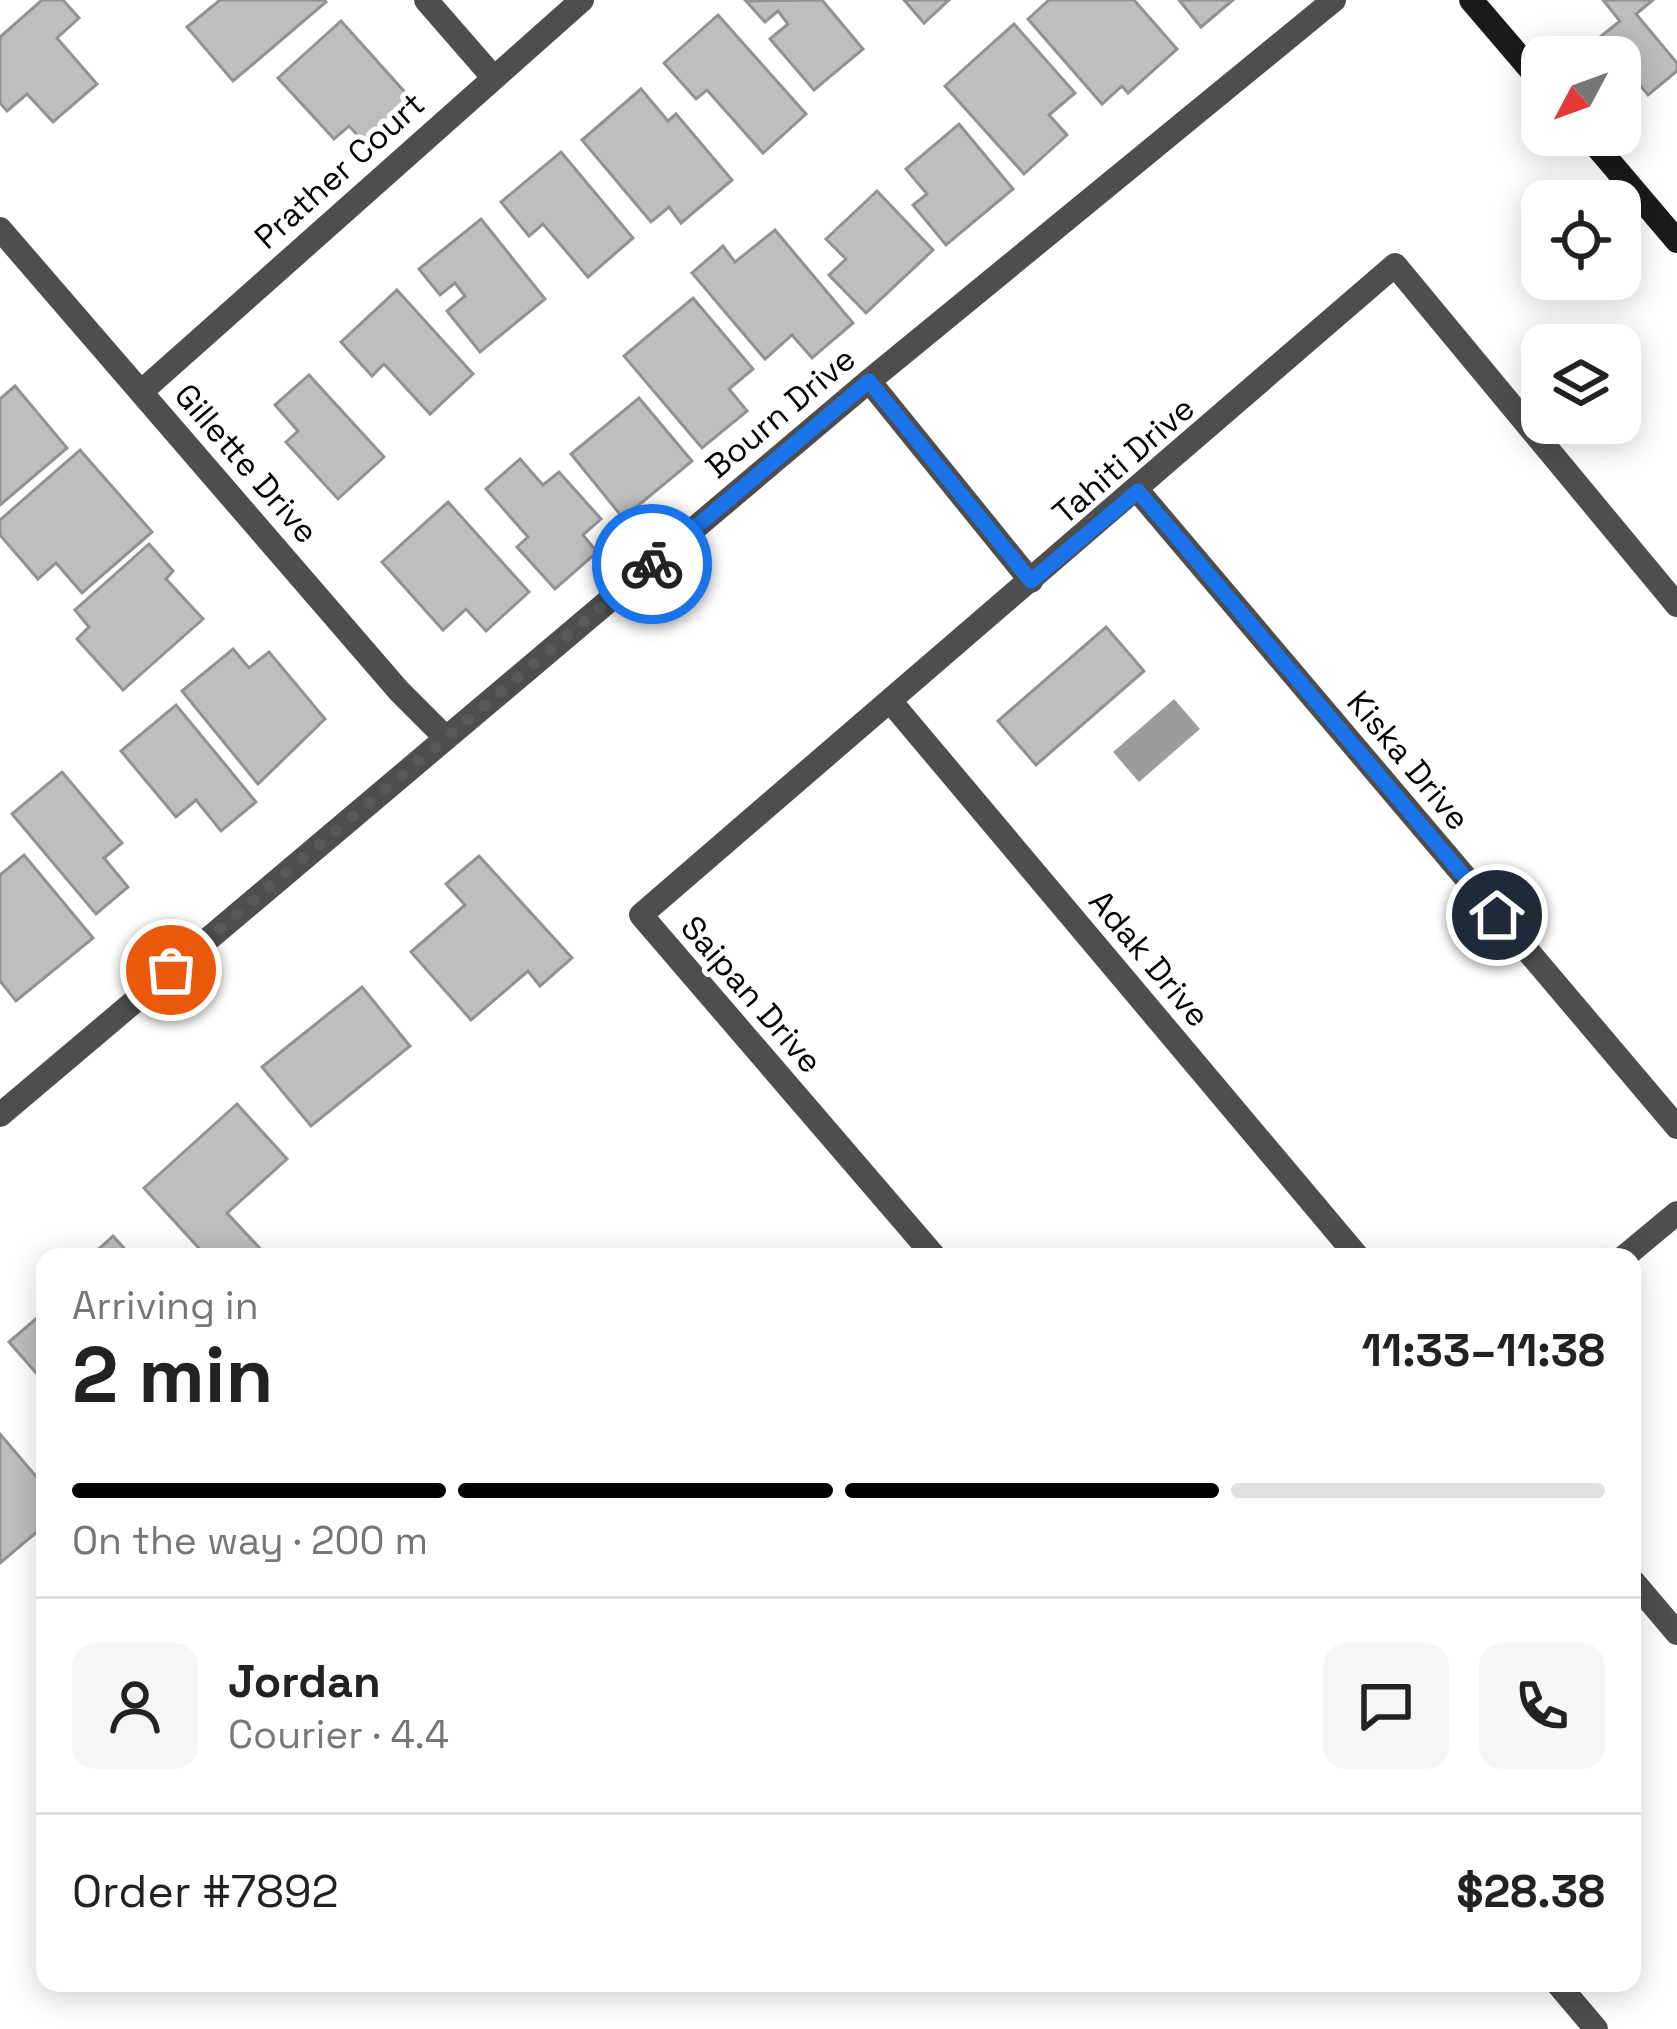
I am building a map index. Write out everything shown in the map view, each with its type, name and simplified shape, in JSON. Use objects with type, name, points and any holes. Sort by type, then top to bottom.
[{"type":"street","points":[[427,0],[493,77]]},
{"type":"street","name":"Prather Court","points":[[142,391],[582,0]]},
{"type":"street","name":"Bourn Drive","points":[[0,1115],[869,381],[1334,0]]},
{"type":"street","points":[[1471,0],[1521,58]]},
{"type":"street","points":[[1604,156],[1677,241]]},
{"type":"street","name":"Gillette Drive","points":[[0,229],[399,691],[446,738]]},
{"type":"street","name":"Tahiti Drive","points":[[891,702],[1395,265],[1677,605]]},
{"type":"street","points":[[869,381],[1031,581]]},
{"type":"street","name":"Kiska Drive","points":[[1138,491],[1677,1127]]},
{"type":"street","name":"Saipan Drive","points":[[891,702],[641,915],[927,1248]]},
{"type":"street","name":"Adak Drive","points":[[891,702],[1350,1248]]},
{"type":"street","points":[[1635,1248],[1677,1213]]},
{"type":"street","points":[[1641,1591],[1677,1633]]},
{"type":"street","points":[[1564,1992],[1596,2029]]},
{"type":"shaded area","points":[[1174,699],[1200,729],[1139,782],[1113,752]]},
{"type":"building","points":[[42,0],[63,0],[79,18],[57,38],[97,84],[53,122],[27,94],[7,111],[0,103],[0,37]]},
{"type":"building","points":[[220,0],[326,2],[233,81],[187,27]]},
{"type":"building","points":[[822,0],[863,49],[814,90],[770,39],[788,24],[778,11],[765,22],[746,1]]},
{"type":"building","points":[[904,0],[949,0],[924,23]]},
{"type":"building","points":[[1049,0],[1134,0],[1177,49],[1128,93],[1122,86],[1102,104],[1028,19]]},
{"type":"building","points":[[1179,0],[1233,0],[1201,27]]},
{"type":"building","points":[[1603,0],[1653,0],[1636,14],[1677,63],[1677,71],[1648,95],[1641,87],[1641,36],[1601,36],[1620,21]]},
{"type":"building","points":[[718,15],[806,114],[763,153],[707,90],[696,99],[664,63]]},
{"type":"building","points":[[341,21],[411,99],[364,142],[349,126],[334,139],[278,78]]},
{"type":"building","points":[[1014,24],[1075,93],[1049,115],[1067,135],[1024,174],[945,86]]},
{"type":"building","points":[[641,89],[668,121],[676,114],[732,180],[681,223],[669,207],[651,222],[582,140]]},
{"type":"building","points":[[959,124],[1013,189],[946,245],[913,205],[927,194],[906,169]]},
{"type":"building","points":[[561,152],[633,238],[588,277],[543,224],[529,236],[501,202]]},
{"type":"building","points":[[877,191],[933,250],[866,313],[829,275],[846,259],[826,239]]},
{"type":"building","points":[[481,219],[545,299],[480,352],[447,311],[465,296],[455,283],[440,295],[419,269]]},
{"type":"building","points":[[775,230],[853,323],[812,358],[792,335],[765,359],[692,273],[723,246],[735,262]]},
{"type":"building","points":[[397,290],[473,374],[430,414],[384,364],[372,376],[341,342]]},
{"type":"building","points":[[693,298],[753,369],[729,389],[747,411],[702,448],[624,356]]},
{"type":"building","points":[[309,375],[384,457],[338,499],[286,442],[298,431],[275,405]]},
{"type":"building","points":[[15,386],[67,448],[0,505],[0,399]]},
{"type":"building","points":[[639,398],[692,461],[623,518],[571,454]]},
{"type":"building","points":[[80,450],[152,532],[82,593],[56,563],[38,579],[0,535],[0,520]]},
{"type":"building","points":[[520,459],[543,485],[559,472],[601,519],[583,535],[597,552],[555,589],[517,547],[528,537],[486,489]]},
{"type":"building","points":[[448,502],[529,592],[486,631],[466,609],[443,630],[382,562]]},
{"type":"building","points":[[149,544],[173,571],[166,579],[203,619],[123,690],[77,639],[89,627],[75,610]]},
{"type":"building","points":[[1106,627],[1144,671],[1036,765],[998,721]]},
{"type":"building","points":[[233,649],[249,668],[269,652],[325,719],[258,784],[182,691]]},
{"type":"building","points":[[176,705],[256,802],[221,831],[196,800],[176,817],[121,751]]},
{"type":"building","points":[[62,772],[122,843],[104,858],[128,887],[96,914],[12,814]]},
{"type":"building","points":[[24,855],[93,938],[16,1001],[0,981],[0,875]]},
{"type":"building","points":[[479,856],[572,958],[540,986],[528,971],[471,1020],[411,952],[465,905],[446,884]]},
{"type":"building","points":[[362,987],[410,1046],[311,1126],[262,1067]]},
{"type":"building","points":[[237,1104],[287,1159],[227,1213],[260,1248],[199,1248],[144,1188]]},
{"type":"building","points":[[113,1236],[124,1248],[100,1248]]},
{"type":"building","points":[[36,1319],[36,1373],[9,1342]]},
{"type":"building","points":[[0,1434],[36,1476],[36,1533],[0,1563]]},
{"type":"way so far","points":[[171,970],[652,564]]},
{"type":"route","points":[[652,564],[869,381],[1031,581],[1138,491],[1497,915]]}]
